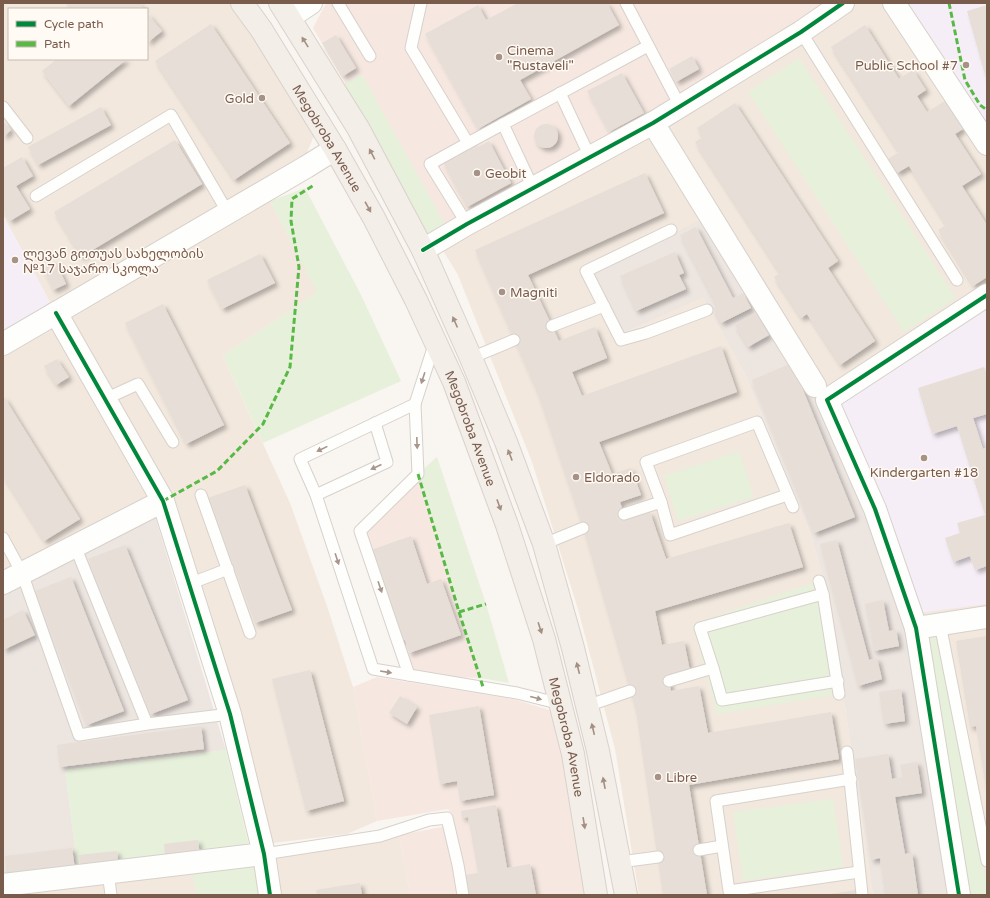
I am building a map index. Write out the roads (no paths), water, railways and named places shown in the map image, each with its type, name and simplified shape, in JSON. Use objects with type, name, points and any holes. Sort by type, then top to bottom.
[{"type":"main road","name":"Megobroba Avenue","points":[[242,3],[261,29],[335,149],[374,218],[416,300],[454,382],[507,525],[544,639],[573,754],[596,895]]},
{"type":"main road","name":"Megobroba Avenue","points":[[285,10],[358,128],[423,250],[471,358],[506,442],[544,544],[573,648],[598,751],[626,895]]},
{"type":"street","points":[[285,10],[311,3]]},
{"type":"street","points":[[423,250],[467,224],[653,123],[801,32],[843,3]]},
{"type":"street","points":[[894,3],[987,144]]},
{"type":"street","points":[[653,123],[815,386]]},
{"type":"street","points":[[3,344],[335,149]]},
{"type":"street","points":[[959,895],[916,628],[875,509],[827,400],[987,295]]},
{"type":"street","points":[[56,313],[163,501],[230,714],[264,854],[270,895]]},
{"type":"street","points":[[3,583],[163,501]]},
{"type":"street","points":[[916,628],[987,617]]},
{"type":"street","points":[[3,885],[264,854]]},
{"type":"lane","points":[[338,3],[370,56]]},
{"type":"lane","points":[[421,3],[411,48],[468,143]]},
{"type":"lane","points":[[626,3],[680,106]]},
{"type":"lane","points":[[801,32],[957,280]]},
{"type":"lane","points":[[467,224],[430,164],[648,46]]},
{"type":"lane","points":[[560,93],[590,157]]},
{"type":"lane","points":[[3,107],[27,138]]},
{"type":"lane","points":[[36,196],[171,115],[228,213]]},
{"type":"lane","points":[[503,124],[533,188]]},
{"type":"lane","points":[[671,230],[586,271],[621,340],[646,333],[707,310]]},
{"type":"lane","points":[[552,326],[604,306]]},
{"type":"lane","points":[[471,358],[514,340]]},
{"type":"lane","points":[[409,675],[360,531],[418,474],[415,404],[435,341]]},
{"type":"lane","points":[[105,399],[138,384],[173,442]]},
{"type":"lane","points":[[415,404],[300,460],[316,495],[373,669],[517,693],[561,704]]},
{"type":"lane","points":[[787,495],[670,535],[661,502],[646,462],[757,422],[792,507]]},
{"type":"lane","points":[[316,495],[387,462],[375,423]]},
{"type":"lane","points":[[202,495],[250,633]]},
{"type":"lane","points":[[624,514],[661,502]]},
{"type":"lane","points":[[544,544],[583,528]]},
{"type":"lane","points":[[3,538],[22,573],[79,735],[147,724],[230,714]]},
{"type":"lane","points":[[75,546],[147,724]]},
{"type":"lane","points":[[190,584],[228,569]]},
{"type":"lane","points":[[819,581],[823,594],[839,694]]},
{"type":"lane","points":[[823,594],[700,628],[722,700],[838,681]]},
{"type":"lane","points":[[940,624],[987,861]]},
{"type":"lane","points":[[669,681],[713,668]]},
{"type":"lane","points":[[587,706],[630,691]]},
{"type":"lane","points":[[847,752],[862,894]]},
{"type":"lane","points":[[851,779],[716,801],[729,891],[859,872]]},
{"type":"lane","points":[[264,854],[380,836],[429,820],[447,818],[458,865],[462,895]]},
{"type":"lane","points":[[698,850],[722,846]]},
{"type":"lane","points":[[620,862],[658,858]]},
{"type":"lane","points":[[108,872],[110,895]]},
{"type":"lane","points":[[3,891],[4,895]]},
{"type":"place","name":"Cinema \"Rustaveli\"","points":[[499,57]]},
{"type":"place","name":"Public School #7","points":[[966,65]]},
{"type":"place","name":"Gold","points":[[262,98]]},
{"type":"place","name":"Geobit","points":[[477,173]]},
{"type":"place","name":"ლევან გოთუას სახელობის №17 საჯარო სკოლა","points":[[15,260]]},
{"type":"place","name":"Magniti","points":[[502,292]]},
{"type":"place","name":"Kindergarten #18","points":[[924,458]]},
{"type":"place","name":"Eldorado","points":[[576,477]]},
{"type":"place","name":"Libre","points":[[658,777]]}]
